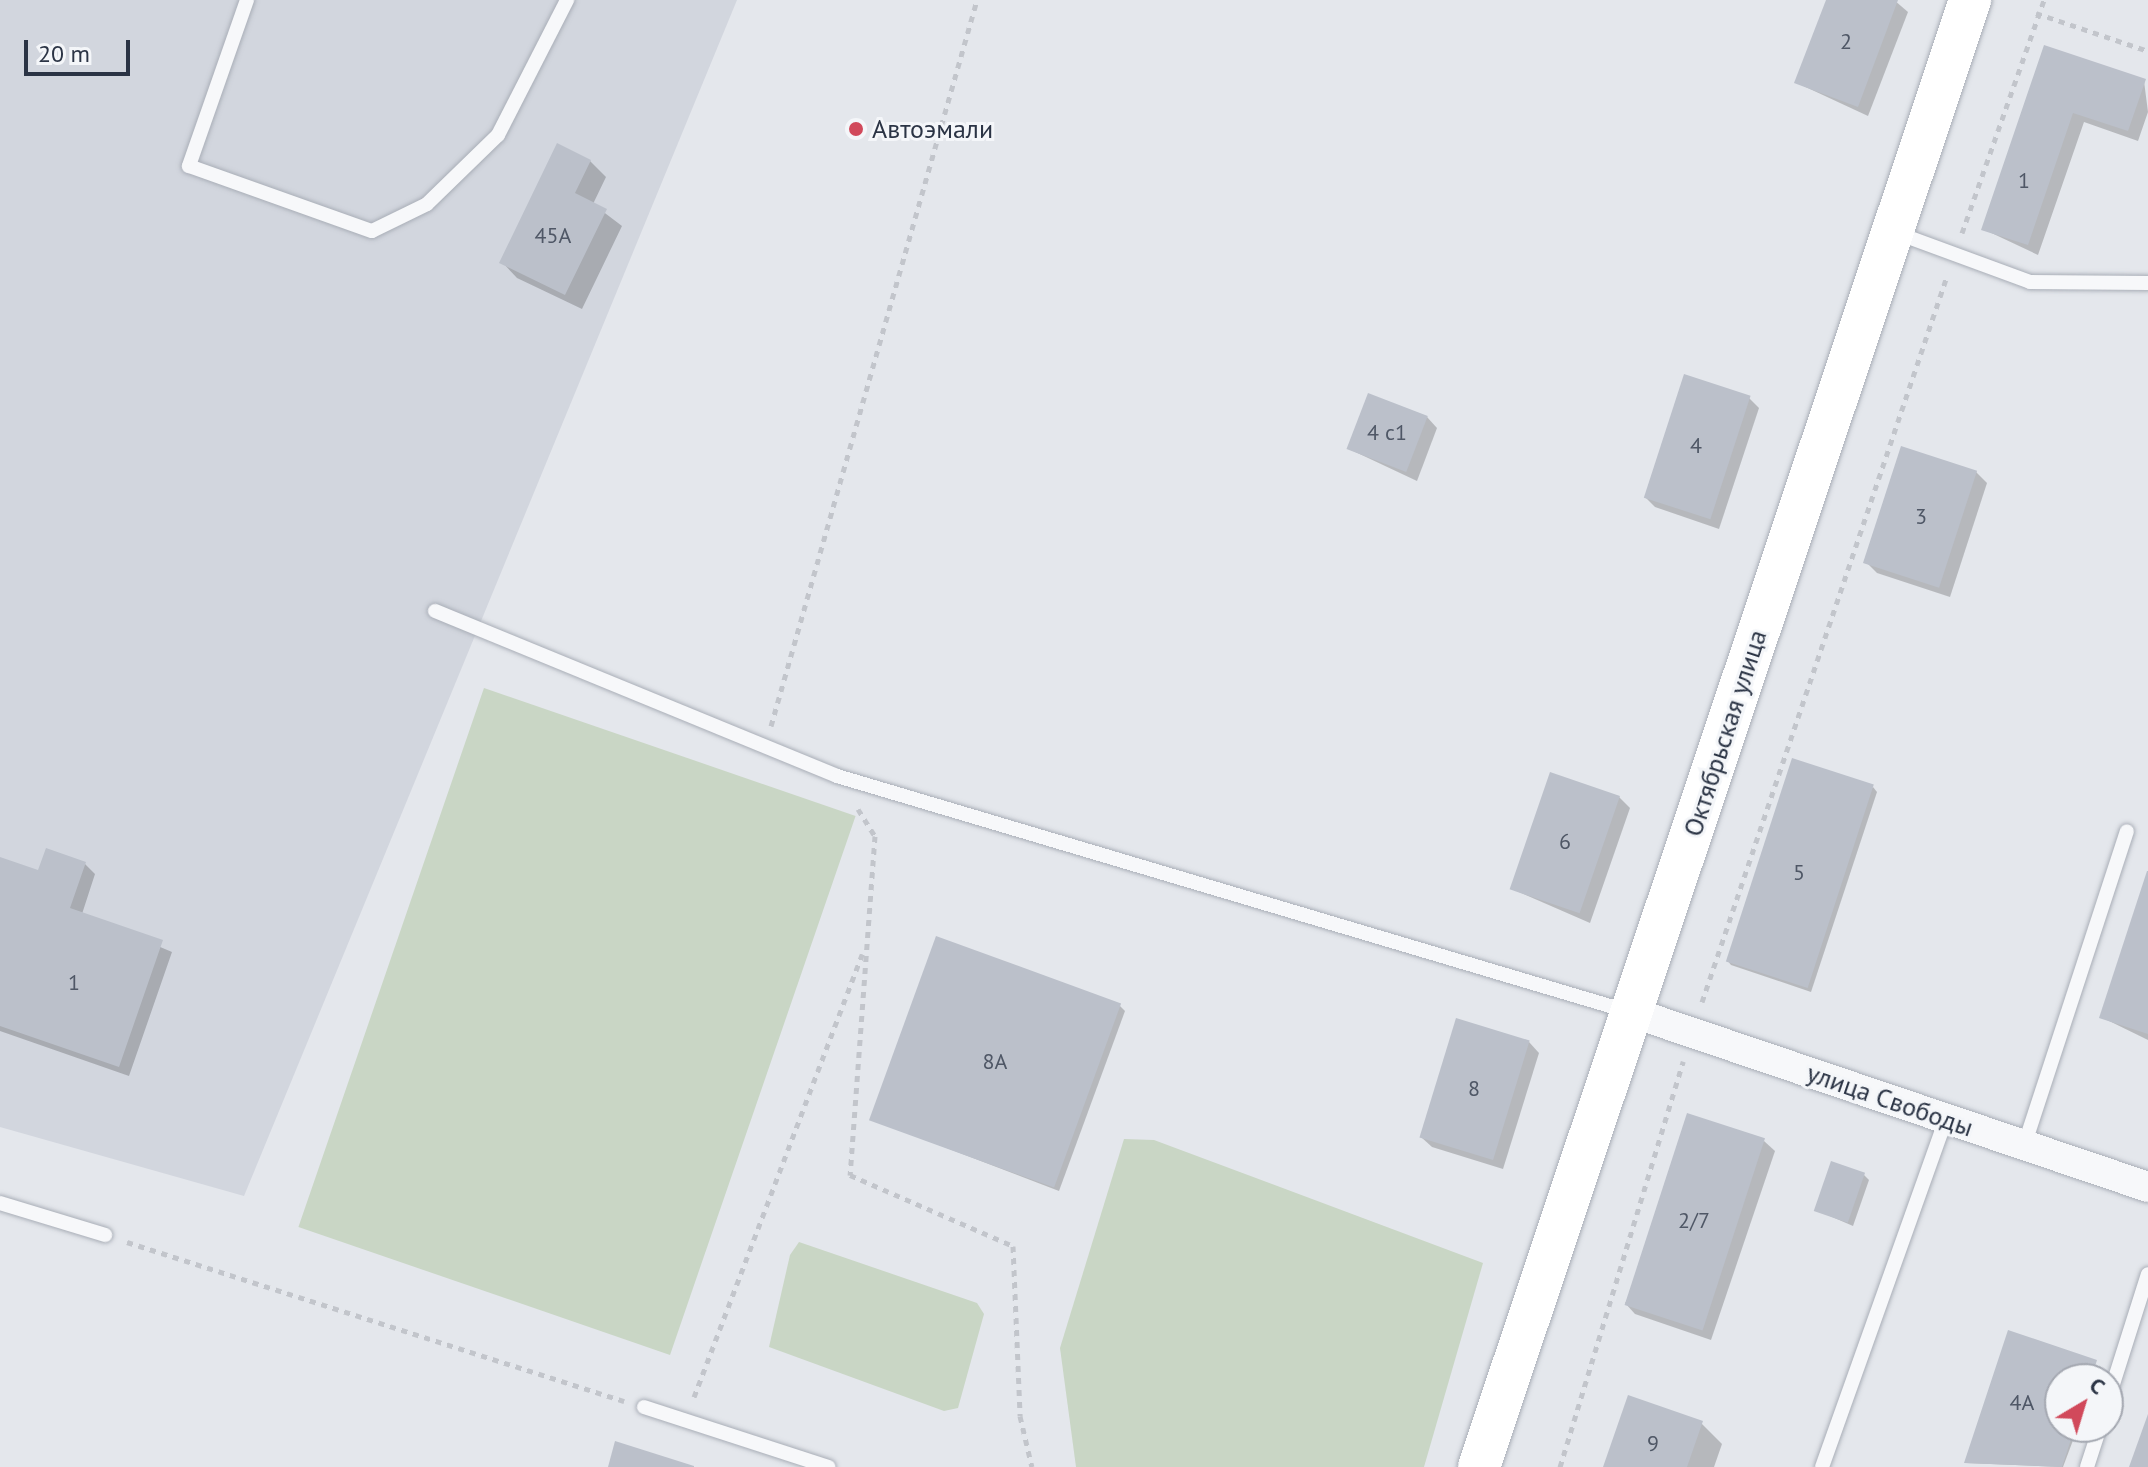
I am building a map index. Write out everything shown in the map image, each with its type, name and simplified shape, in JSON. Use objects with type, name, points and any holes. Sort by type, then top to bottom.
[{"type":"main road","name":"Октябрьская улица","points":[[1479,1467],[1970,0]]},
{"type":"street","name":"улица Свободы","points":[[1631,1012],[2148,1187]]},
{"type":"lane","points":[[247,0],[189,166],[372,231],[427,204],[498,135],[567,0]]},
{"type":"lane","points":[[1893,231],[2030,282],[2148,283]]},
{"type":"lane","points":[[435,611],[837,776],[1631,1012]]},
{"type":"lane","points":[[2024,1146],[2127,831]]},
{"type":"lane","points":[[1822,1467],[1946,1119]]},
{"type":"lane","points":[[0,1203],[105,1235]]},
{"type":"lane","points":[[2120,1363],[2148,1274]]},
{"type":"lane","points":[[644,1407],[829,1467]]},
{"type":"lane","points":[[2087,1467],[2095,1443]]},
{"type":"path","points":[[766,746],[977,0]]},
{"type":"path","points":[[1560,1467],[1691,1033],[2036,13],[2044,0]]},
{"type":"path","points":[[2036,13],[2148,51]]},
{"type":"path","points":[[837,776],[875,836],[850,1175],[1013,1246],[1020,1416],[1032,1467]]},
{"type":"path","points":[[685,1421],[865,946]]},
{"type":"path","points":[[105,1235],[644,1407]]},
{"type":"shaded area","points":[[0,0],[737,0],[244,1196],[0,1127]]},
{"type":"green space","points":[[484,688],[856,816],[670,1355],[298,1227]]},
{"type":"green space","points":[[1124,1139],[1154,1140],[1483,1263],[1424,1467],[1076,1467],[1060,1348]]},
{"type":"green space","points":[[799,1242],[977,1303],[984,1314],[958,1408],[944,1411],[769,1347],[790,1255]]},
{"type":"building","points":[[1826,0],[1898,0],[1858,107],[1794,83]]},
{"type":"building","points":[[2044,45],[2146,79],[2128,131],[2073,113],[2028,245],[1981,230]]},
{"type":"building","points":[[557,143],[591,160],[575,193],[607,209],[565,295],[499,263]]},
{"type":"building","points":[[1684,374],[1751,396],[1710,519],[1644,498]]},
{"type":"building","points":[[1368,393],[1428,416],[1406,472],[1346,449]]},
{"type":"building","points":[[1901,446],[1977,471],[1939,588],[1863,563]]},
{"type":"building","points":[[1792,758],[1874,785],[1808,988],[1726,962]]},
{"type":"building","points":[[1550,772],[1620,796],[1580,913],[1510,889]]},
{"type":"building","points":[[46,848],[86,862],[70,908],[163,940],[119,1067],[0,1026],[0,857],[38,870]]},
{"type":"building","points":[[2148,871],[2148,1034],[2099,1018]]},
{"type":"building","points":[[936,936],[1121,1003],[1054,1188],[869,1120]]},
{"type":"building","points":[[1456,1018],[1530,1041],[1493,1160],[1419,1138]]},
{"type":"building","points":[[1687,1113],[1765,1138],[1703,1330],[1625,1305]]},
{"type":"building","points":[[1831,1161],[1865,1173],[1848,1223],[1814,1211]]},
{"type":"building","points":[[2008,1330],[2097,1360],[2096,1363],[2044,1363],[2044,1443],[2070,1443],[2062,1467],[1964,1463]]},
{"type":"building","points":[[1628,1395],[1703,1421],[1687,1467],[1603,1467]]},
{"type":"building","points":[[2148,1414],[2148,1467],[2129,1467]]},
{"type":"building","points":[[615,1441],[694,1466],[694,1467],[608,1467]]},
{"type":"place","name":"Автоэмали","points":[[856,129]]}]
